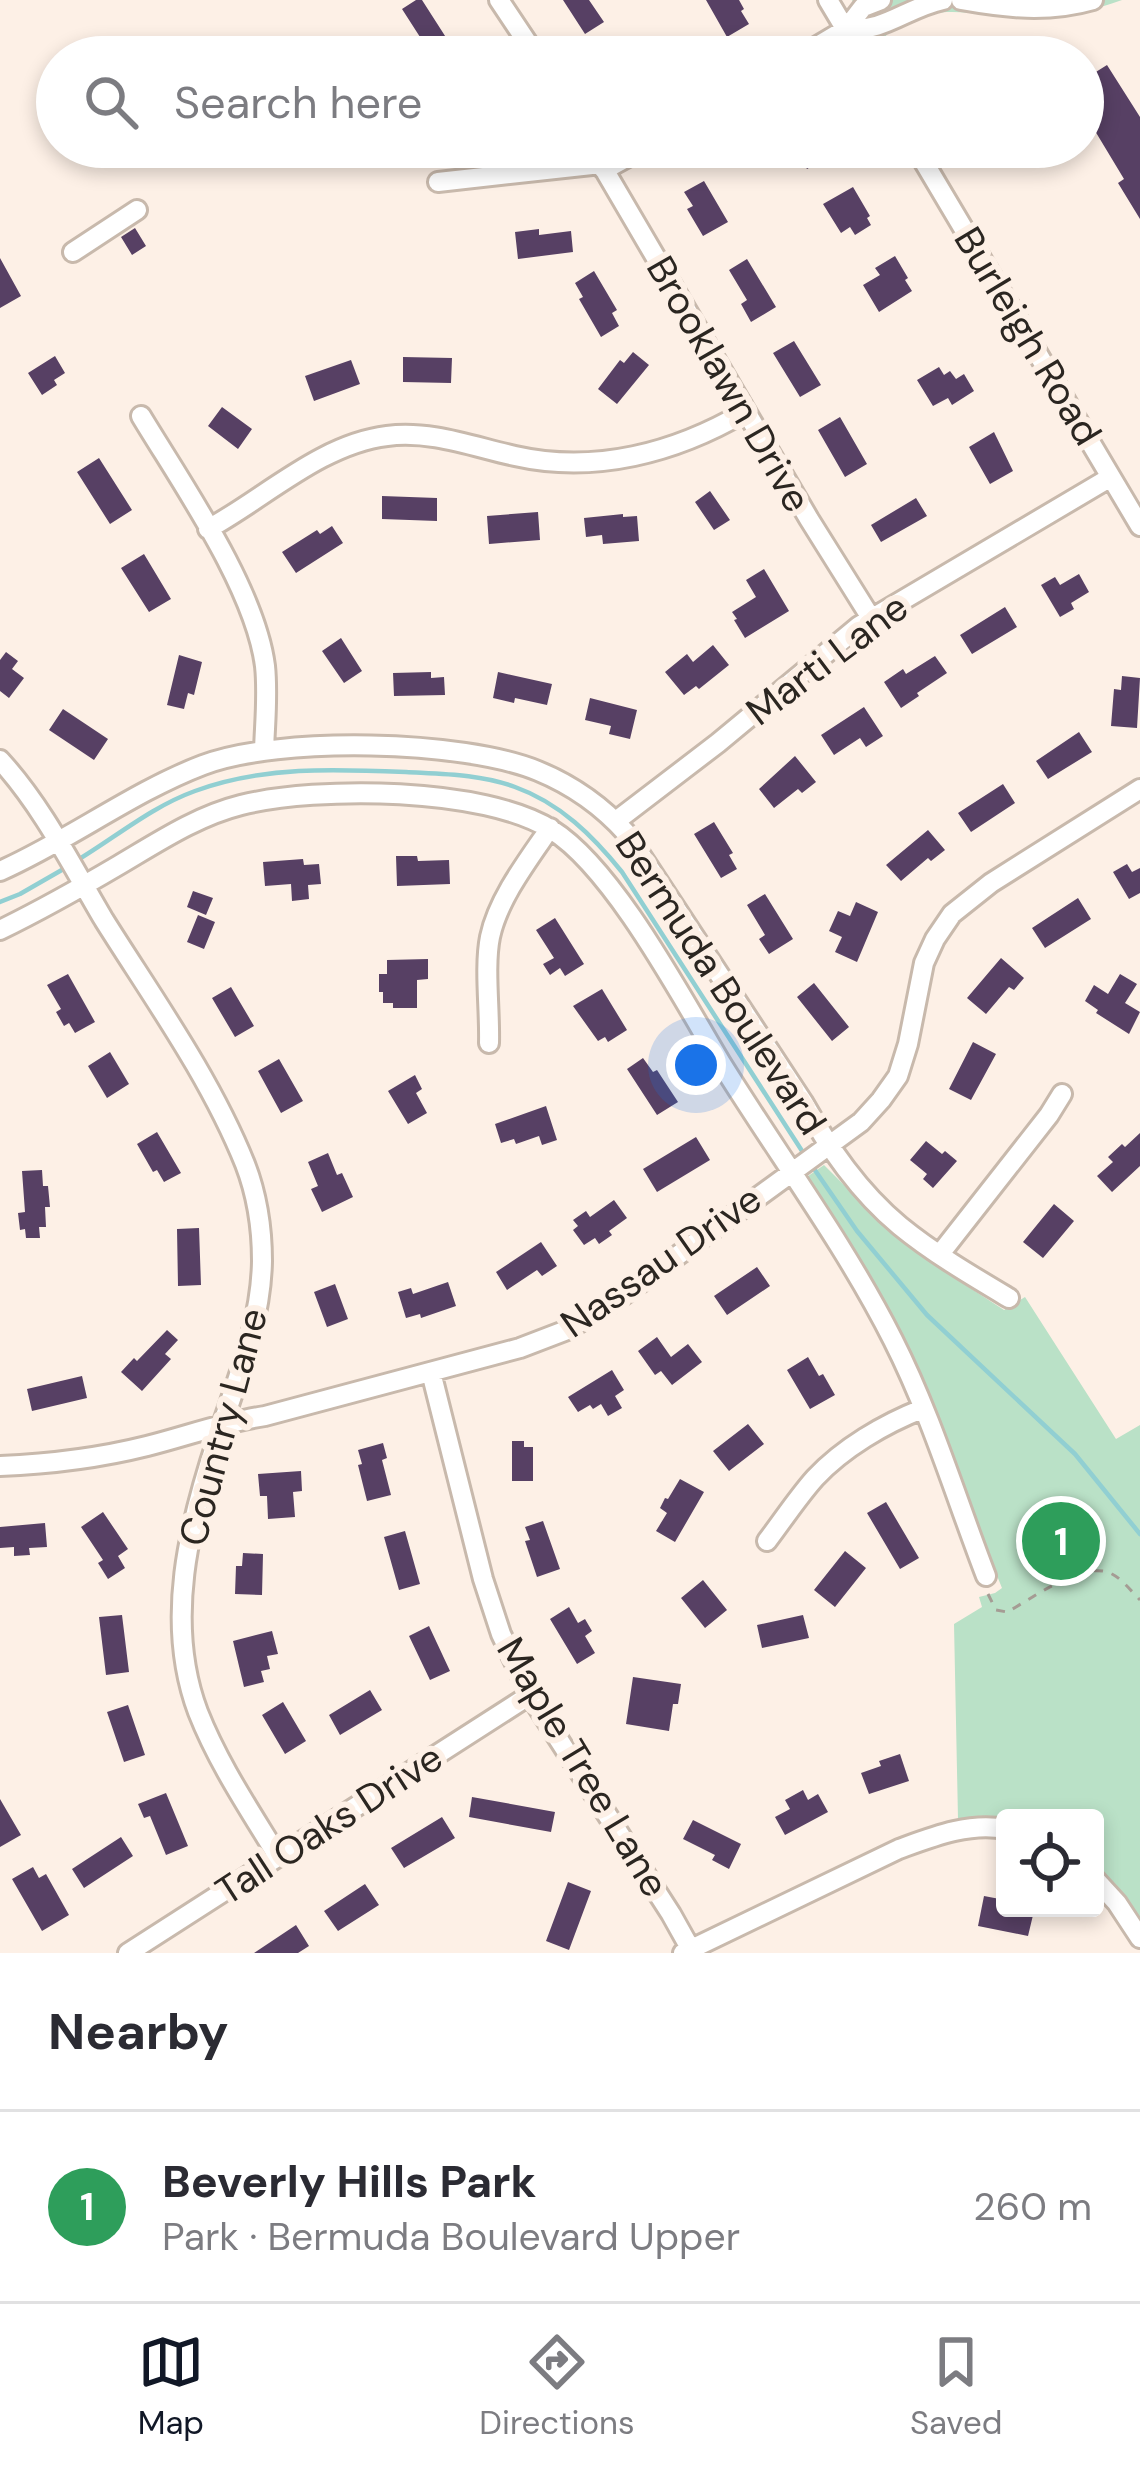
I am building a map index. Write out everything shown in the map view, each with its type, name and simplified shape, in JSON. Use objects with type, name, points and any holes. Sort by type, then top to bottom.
[{"type":"street","points":[[499,0],[523,36]]},
{"type":"street","points":[[828,0],[850,36]]},
{"type":"street","points":[[834,36],[846,29],[862,7],[880,0]]},
{"type":"street","points":[[846,29],[878,27],[943,0]]},
{"type":"street","points":[[961,0],[1013,9],[1093,0]]},
{"type":"street","points":[[438,182],[540,168]]},
{"type":"street","name":"Brooklawn Drive","points":[[604,168],[871,618]]},
{"type":"street","name":"Burleigh Road","points":[[928,168],[1140,526]]},
{"type":"street","points":[[73,252],[137,210]]},
{"type":"street","points":[[208,529],[328,456],[389,435],[452,441],[550,462],[608,462],[668,447],[746,412]]},
{"type":"street","points":[[141,416],[244,597],[261,646],[266,690],[264,750]]},
{"type":"street","name":"Marti Lane","points":[[616,821],[871,618],[1111,477]]},
{"type":"street","name":"Bermuda Boulevard","points":[[0,930],[172,778],[208,763],[264,750],[367,746],[502,760],[571,788],[616,821],[645,859],[808,1161]]},
{"type":"street","name":"Country Lane","points":[[0,760],[32,801],[190,1059],[235,1142],[254,1191],[261,1229],[261,1282],[249,1344],[188,1548],[182,1634],[198,1712],[277,1856]]},
{"type":"street","name":"Nassau Drive","points":[[0,1466],[97,1457],[520,1348],[567,1330],[618,1299],[862,1121],[898,1076],[924,963],[952,914],[991,883],[1140,789]]},
{"type":"street","name":"Bermuda Boulevard","points":[[0,872],[70,864],[271,799],[321,795],[453,798],[523,815],[570,843],[618,899],[808,1161],[1009,1298]]},
{"type":"street","points":[[489,1043],[490,933],[550,828]]},
{"type":"street","points":[[940,1254],[1062,1094]]},
{"type":"street","points":[[808,1161],[892,1339],[986,1576]]},
{"type":"street","name":"Maple Tree Lane","points":[[431,1372],[501,1634],[530,1695],[645,1873],[686,1951]]},
{"type":"street","points":[[767,1541],[832,1462],[898,1418],[922,1409]]},
{"type":"street","name":"Tall Oaks Drive","points":[[128,1953],[530,1695]]},
{"type":"street","points":[[686,1951],[899,1849],[968,1829],[996,1829]]},
{"type":"street","points":[[1104,1889],[1140,1938]]},
{"type":"path","points":[[986,1576],[996,1610],[1007,1612],[1076,1574],[1094,1570],[1112,1574],[1140,1600]]},
{"type":"green space","points":[[852,0],[1122,0],[1049,19],[938,13],[900,25],[887,36],[872,36]]},
{"type":"green space","points":[[824,1165],[888,1229],[944,1271],[1004,1310],[1025,1297],[1116,1439],[1140,1425],[1140,1924],[1104,1878],[1104,1809],[996,1809],[996,1820],[958,1819],[954,1624],[982,1607],[979,1597],[1002,1588],[923,1393],[801,1181]]},
{"type":"building","points":[[422,0],[445,36],[419,36],[402,9]]},
{"type":"building","points":[[563,0],[589,0],[604,22],[585,34]]},
{"type":"building","points":[[706,0],[739,0],[749,24],[726,36]]},
{"type":"building","points":[[1104,67],[1140,117],[1140,219],[1118,183],[1124,179],[1104,146]]},
{"type":"building","points":[[704,181],[728,222],[703,236],[687,209],[693,206],[684,192]]},
{"type":"building","points":[[853,187],[871,225],[855,235],[850,227],[841,233],[823,204]]},
{"type":"building","points":[[135,228],[146,246],[132,255],[121,237]]},
{"type":"building","points":[[539,229],[539,235],[571,231],[573,252],[518,259],[515,232]]},
{"type":"building","points":[[895,256],[912,291],[879,312],[863,285],[880,275],[875,268]]},
{"type":"building","points":[[0,258],[21,296],[0,308]]},
{"type":"building","points":[[747,259],[776,307],[751,322],[741,304],[747,300],[729,270]]},
{"type":"building","points":[[594,271],[617,310],[612,313],[619,326],[601,337],[575,283]]},
{"type":"building","points":[[794,341],[821,385],[800,397],[773,353]]},
{"type":"building","points":[[633,352],[649,365],[617,404],[598,389],[620,360],[624,363]]},
{"type":"building","points":[[55,356],[65,373],[42,395],[28,373]]},
{"type":"building","points":[[403,357],[452,358],[451,383],[403,382]]},
{"type":"building","points":[[351,360],[360,384],[314,401],[305,376]]},
{"type":"building","points":[[939,367],[944,375],[950,371],[956,379],[964,374],[974,391],[952,405],[948,398],[933,406],[917,380]]},
{"type":"building","points":[[222,407],[252,429],[238,449],[208,426]]},
{"type":"building","points":[[840,417],[867,464],[845,477],[818,430]]},
{"type":"building","points":[[994,432],[1013,471],[990,484],[969,447]]},
{"type":"building","points":[[99,458],[132,510],[110,524],[77,472]]},
{"type":"building","points":[[710,491],[730,520],[714,530],[695,502]]},
{"type":"building","points":[[382,496],[437,498],[437,521],[382,519]]},
{"type":"building","points":[[916,498],[927,516],[881,542],[871,525]]},
{"type":"building","points":[[538,512],[540,540],[489,544],[487,516]]},
{"type":"building","points":[[637,516],[639,541],[603,544],[602,535],[586,537],[584,518]]},
{"type":"building","points":[[332,526],[343,543],[296,573],[282,552]]},
{"type":"building","points":[[144,554],[171,599],[149,612],[121,568]]},
{"type":"building","points":[[764,569],[789,611],[745,638],[732,612],[756,597],[746,580]]},
{"type":"building","points":[[1079,574],[1089,592],[1060,617],[1041,585],[1055,577],[1060,585]]},
{"type":"building","points":[[1005,607],[1017,627],[972,654],[960,635]]},
{"type":"building","points":[[341,638],[362,671],[344,683],[322,651]]},
{"type":"building","points":[[713,645],[729,665],[684,695],[665,672],[687,654],[693,662]]},
{"type":"building","points":[[6,652],[18,661],[12,669],[24,678],[9,698],[0,691],[0,660]]},
{"type":"building","points":[[179,655],[202,662],[194,695],[188,693],[184,709],[167,705]]},
{"type":"building","points":[[935,656],[947,673],[901,708],[884,682]]},
{"type":"building","points":[[431,672],[431,678],[444,677],[445,695],[394,696],[393,673]]},
{"type":"building","points":[[498,672],[552,684],[547,705],[493,698]]},
{"type":"building","points":[[1122,676],[1140,678],[1137,728],[1111,726],[1114,689],[1121,690]]},
{"type":"building","points":[[590,698],[637,710],[630,739],[609,734],[611,726],[585,720]]},
{"type":"building","points":[[864,707],[883,736],[866,747],[860,738],[834,755],[821,735]]},
{"type":"building","points":[[63,709],[108,739],[94,760],[49,730]]},
{"type":"building","points":[[1079,732],[1092,752],[1048,779],[1036,761]]},
{"type":"building","points":[[795,756],[816,782],[774,808],[759,789]]},
{"type":"building","points":[[1003,784],[1015,803],[971,832],[958,813]]},
{"type":"building","points":[[714,822],[737,869],[721,878],[694,834]]},
{"type":"building","points":[[928,830],[945,850],[901,881],[886,865]]},
{"type":"building","points":[[396,856],[449,860],[450,884],[397,886]]},
{"type":"building","points":[[303,859],[304,865],[319,864],[321,884],[308,885],[309,899],[292,901],[291,884],[265,886],[263,862]]},
{"type":"building","points":[[1127,864],[1132,872],[1140,868],[1140,893],[1129,899],[1113,872]]},
{"type":"building","points":[[193,891],[213,898],[206,915],[187,907]]},
{"type":"building","points":[[765,894],[793,939],[769,954],[759,939],[765,935],[747,905]]},
{"type":"building","points":[[1078,898],[1091,919],[1045,948],[1032,928]]},
{"type":"building","points":[[856,902],[878,912],[857,962],[835,952],[842,937],[829,931],[838,911],[850,916]]},
{"type":"building","points":[[198,915],[215,922],[204,949],[187,942]]},
{"type":"building","points":[[555,918],[584,964],[565,976],[560,968],[550,975],[543,964],[554,958],[536,930]]},
{"type":"building","points":[[1001,958],[1024,978],[1014,990],[1009,987],[986,1014],[967,998]]},
{"type":"building","points":[[428,959],[428,979],[417,980],[417,1008],[383,1003],[379,974],[387,974],[387,960]]},
{"type":"building","points":[[68,974],[95,1022],[75,1033],[69,1023],[64,1026],[56,1012],[61,1009],[47,985]]},
{"type":"building","points":[[1120,974],[1137,984],[1125,1003],[1140,1012],[1129,1034],[1085,1001],[1094,985],[1108,994]]},
{"type":"building","points":[[814,983],[849,1027],[832,1041],[797,997]]},
{"type":"building","points":[[231,987],[254,1026],[235,1037],[212,998]]},
{"type":"building","points":[[602,989],[627,1030],[608,1042],[605,1037],[598,1041],[573,1006]]},
{"type":"building","points":[[973,1042],[996,1054],[971,1100],[949,1089]]},
{"type":"building","points":[[110,1052],[129,1084],[107,1098],[88,1066]]},
{"type":"building","points":[[643,1058],[678,1102],[657,1115],[627,1069]]},
{"type":"building","points":[[279,1059],[303,1101],[281,1113],[258,1071]]},
{"type":"building","points":[[415,1075],[422,1089],[416,1093],[427,1113],[408,1124],[388,1091]]},
{"type":"building","points":[[546,1106],[557,1140],[542,1145],[539,1136],[516,1144],[514,1139],[501,1143],[495,1124]]},
{"type":"building","points":[[157,1132],[181,1173],[164,1182],[137,1144]]},
{"type":"building","points":[[1140,1133],[1140,1166],[1112,1192],[1097,1176],[1113,1162],[1108,1157]]},
{"type":"building","points":[[696,1137],[710,1160],[657,1192],[643,1169]]},
{"type":"building","points":[[926,1141],[957,1161],[933,1188],[923,1179],[927,1174],[910,1160]]},
{"type":"building","points":[[328,1153],[353,1197],[322,1212],[311,1189],[318,1186],[308,1162]]},
{"type":"building","points":[[42,1170],[50,1207],[45,1207],[46,1227],[39,1227],[40,1238],[26,1238],[18,1213],[25,1212],[22,1171]]},
{"type":"building","points":[[614,1200],[627,1218],[599,1244],[595,1238],[584,1245],[573,1230],[578,1226],[573,1220],[586,1211],[590,1217]]},
{"type":"building","points":[[1054,1204],[1074,1221],[1043,1258],[1023,1242]]},
{"type":"building","points":[[199,1228],[201,1285],[178,1286],[177,1229]]},
{"type":"building","points":[[541,1242],[557,1266],[542,1276],[537,1270],[507,1290],[496,1272]]},
{"type":"building","points":[[757,1267],[770,1286],[727,1315],[714,1296]]},
{"type":"building","points":[[448,1282],[456,1306],[406,1318],[398,1292],[411,1288],[413,1294]]},
{"type":"building","points":[[335,1284],[348,1319],[327,1327],[314,1292]]},
{"type":"building","points":[[167,1330],[178,1340],[165,1354],[171,1359],[142,1391],[121,1372]]},
{"type":"building","points":[[657,1337],[671,1357],[688,1344],[702,1362],[672,1385],[661,1371],[655,1375],[638,1351]]},
{"type":"building","points":[[808,1357],[835,1395],[810,1409],[787,1370]]},
{"type":"building","points":[[612,1370],[624,1390],[615,1396],[622,1408],[608,1416],[601,1404],[578,1412],[568,1397]]},
{"type":"building","points":[[82,1376],[87,1398],[32,1411],[27,1389]]},
{"type":"building","points":[[748,1424],[764,1444],[729,1471],[713,1451]]},
{"type":"building","points":[[512,1441],[533,1447],[533,1481],[512,1481]]},
{"type":"building","points":[[383,1443],[391,1495],[367,1501],[358,1450]]},
{"type":"building","points":[[301,1471],[302,1491],[293,1492],[295,1517],[268,1519],[267,1496],[260,1496],[258,1474]]},
{"type":"building","points":[[680,1479],[704,1492],[675,1542],[656,1531],[667,1513],[660,1508]]},
{"type":"building","points":[[886,1502],[919,1558],[900,1569],[867,1513]]},
{"type":"building","points":[[103,1512],[128,1549],[118,1556],[125,1568],[108,1579],[98,1563],[103,1560],[81,1527]]},
{"type":"building","points":[[543,1521],[560,1569],[537,1577],[525,1527]]},
{"type":"building","points":[[45,1523],[47,1547],[29,1548],[30,1555],[14,1556],[14,1547],[0,1548],[0,1527]]},
{"type":"building","points":[[405,1531],[420,1584],[399,1590],[384,1537]]},
{"type":"building","points":[[845,1551],[866,1568],[835,1607],[814,1590]]},
{"type":"building","points":[[243,1553],[263,1554],[262,1595],[235,1594],[236,1566],[242,1566]]},
{"type":"building","points":[[703,1580],[727,1610],[705,1628],[681,1598]]},
{"type":"building","points":[[569,1607],[578,1623],[585,1619],[592,1631],[585,1636],[595,1653],[577,1664],[550,1619]]},
{"type":"building","points":[[122,1615],[129,1672],[106,1675],[99,1617]]},
{"type":"building","points":[[803,1615],[809,1638],[762,1648],[757,1625]]},
{"type":"building","points":[[429,1626],[450,1671],[430,1680],[409,1636]]},
{"type":"building","points":[[272,1631],[278,1654],[267,1656],[270,1669],[261,1671],[264,1682],[244,1687],[233,1641]]},
{"type":"building","points":[[633,1677],[681,1684],[669,1731],[626,1724]]},
{"type":"building","points":[[370,1690],[382,1710],[340,1735],[329,1715]]},
{"type":"building","points":[[283,1702],[306,1741],[285,1754],[262,1715]]},
{"type":"building","points":[[128,1705],[145,1755],[124,1762],[107,1712]]},
{"type":"building","points":[[900,1754],[909,1781],[869,1794],[861,1773]]},
{"type":"building","points":[[803,1790],[808,1800],[818,1794],[828,1812],[785,1835],[775,1817],[790,1809],[785,1800]]},
{"type":"building","points":[[166,1793],[188,1846],[166,1855],[150,1816],[144,1818],[138,1804]]},
{"type":"building","points":[[472,1797],[555,1812],[551,1832],[469,1817]]},
{"type":"building","points":[[0,1799],[21,1835],[0,1847]]},
{"type":"building","points":[[442,1817],[455,1838],[404,1868],[391,1848]]},
{"type":"building","points":[[693,1820],[741,1844],[729,1869],[712,1860],[715,1855],[683,1839]]},
{"type":"building","points":[[121,1837],[133,1856],[84,1888],[72,1869]]},
{"type":"building","points":[[33,1867],[39,1878],[46,1874],[69,1915],[42,1931],[12,1879]]},
{"type":"building","points":[[568,1882],[591,1891],[569,1950],[546,1941]]},
{"type":"building","points":[[365,1884],[379,1905],[338,1931],[324,1911]]},
{"type":"building","points":[[984,1896],[996,1898],[996,1917],[1033,1917],[1028,1936],[978,1926]]},
{"type":"building","points":[[296,1925],[309,1946],[298,1953],[254,1953]]},
{"type":"waterway","points":[[76,861],[179,798],[247,777],[299,771],[379,771],[461,775],[515,787],[574,822],[622,872],[804,1154]]},
{"type":"waterway","points":[[0,902],[67,867]]},
{"type":"waterway","points":[[810,1163],[857,1231],[927,1315],[1075,1454],[1140,1534]]},
{"type":"place","name":"Beverly Hills Park","points":[[1061,1541]]}]
